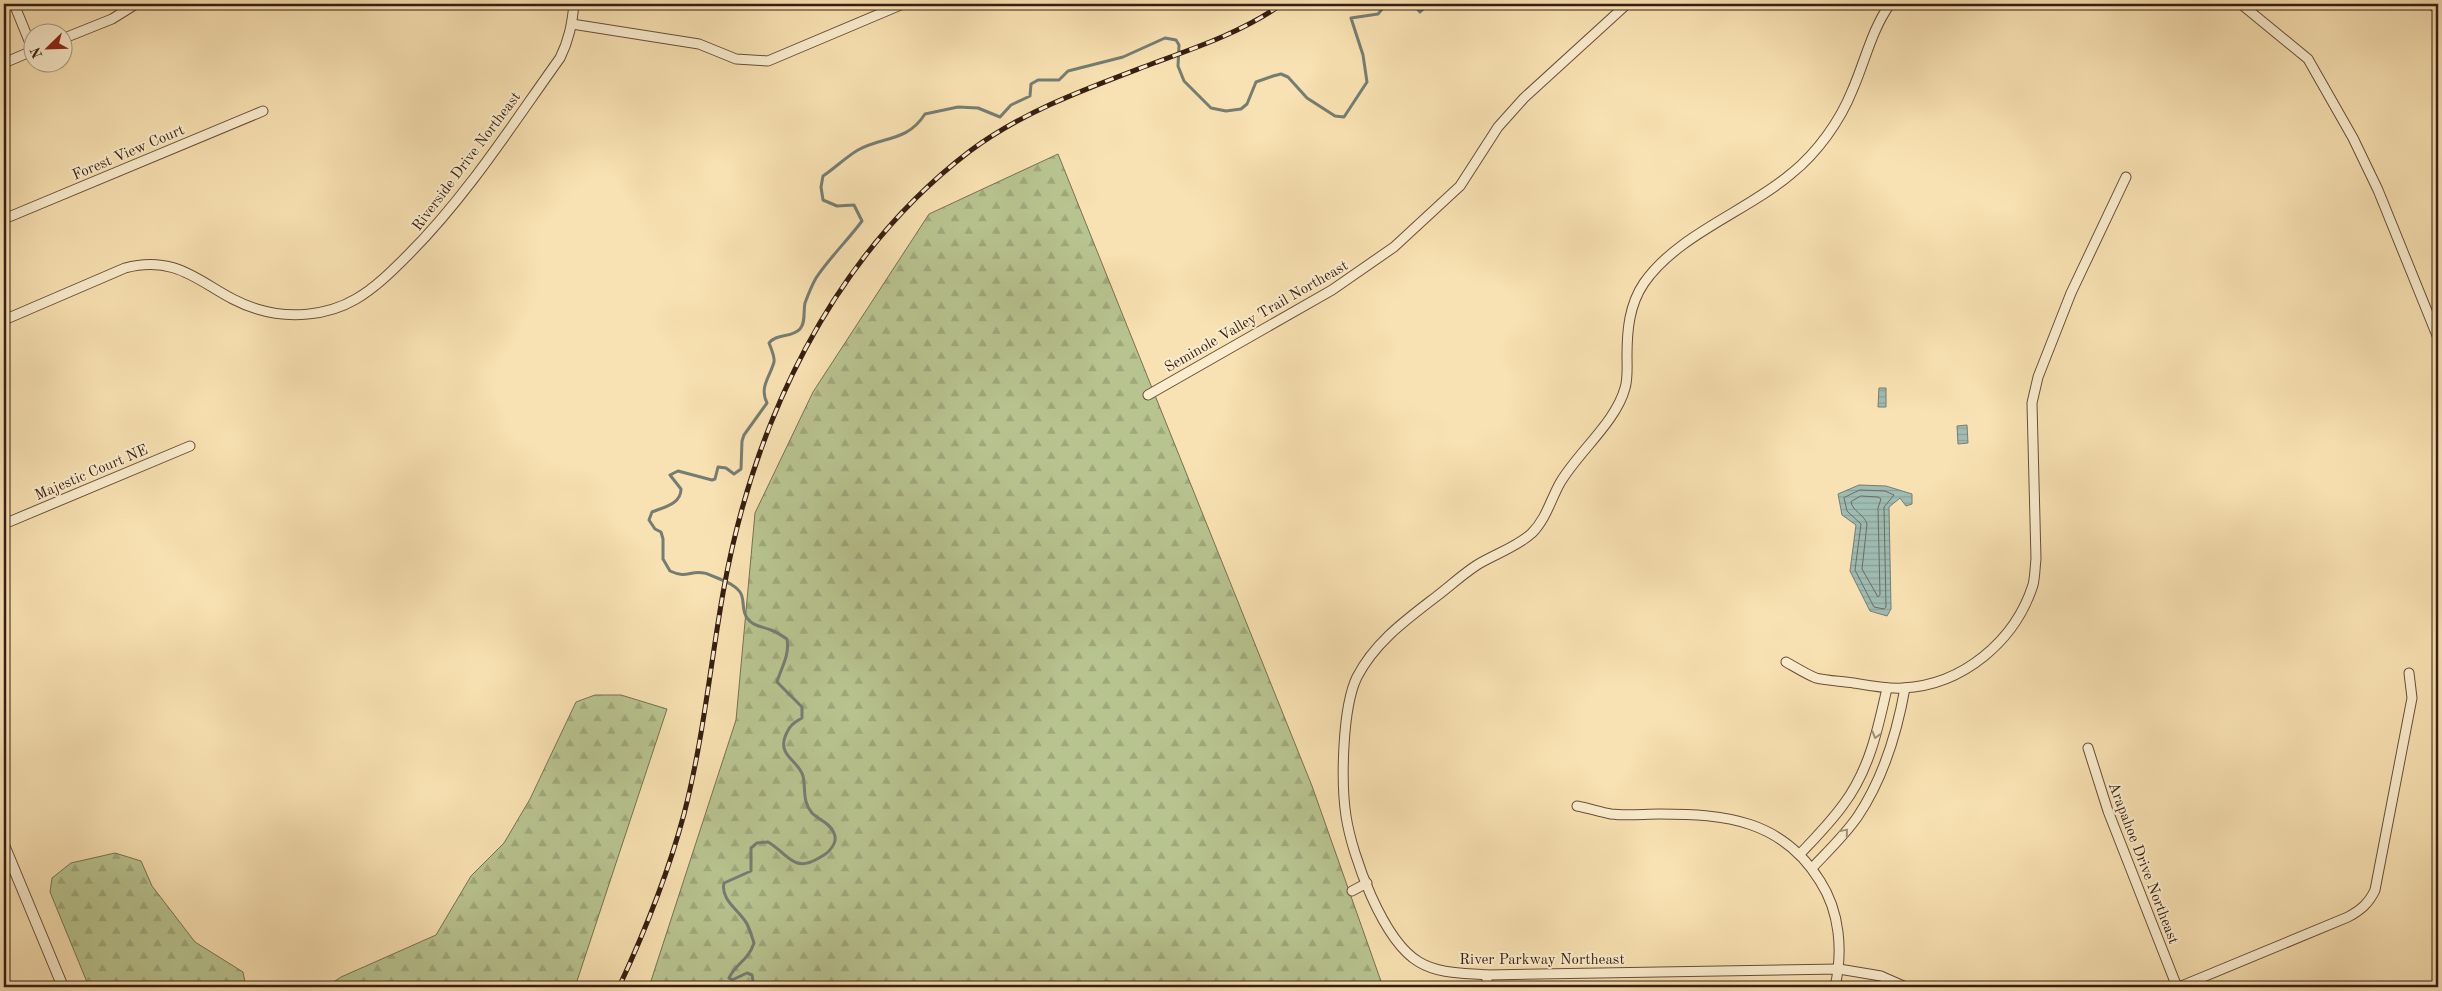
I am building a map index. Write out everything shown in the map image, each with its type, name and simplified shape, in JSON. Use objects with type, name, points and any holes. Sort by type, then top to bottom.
[{"type":"street","points":[[14,4],[22,24]]},
{"type":"street","points":[[72,35],[112,19],[136,4]]},
{"type":"street","name":"Riverside Drive Northeast","points":[[4,320],[125,268],[142,264],[169,267],[191,274],[249,307],[272,314],[316,313],[356,299],[378,283],[449,211],[560,58],[568,41],[574,4]]},
{"type":"street","points":[[572,24],[699,44],[736,59],[768,61],[903,4]]},
{"type":"street","name":"Seminole Valley Trail Northeast","points":[[1148,395],[1332,290],[1394,247],[1460,186],[1498,127],[1524,98],[1627,4]]},
{"type":"street","name":"River Parkway Northeast","points":[[1890,4],[1878,21],[1851,94],[1824,138],[1792,173],[1675,250],[1656,268],[1642,286],[1633,306],[1627,331],[1625,388],[1616,410],[1574,460],[1533,532],[1515,545],[1475,566],[1386,637],[1356,680],[1347,709],[1344,761],[1346,816],[1354,853],[1383,922],[1398,944],[1417,961],[1442,972],[1487,976],[1839,969],[1881,976],[1906,987]]},
{"type":"street","points":[[2241,4],[2308,59],[2353,138],[2378,190],[2438,338]]},
{"type":"street","points":[[4,63],[22,54]]},
{"type":"street","name":"Forest View Court","points":[[4,219],[263,111]]},
{"type":"street","points":[[1786,662],[1816,678],[1887,688],[1905,688],[1926,684],[1974,665],[2009,632],[2023,609],[2033,584],[2036,558],[2032,403],[2036,386],[2071,292],[2126,177]]},
{"type":"street","name":"Majestic Court NE","points":[[4,524],[190,446]]},
{"type":"street","points":[[2178,987],[2348,917],[2361,909],[2370,900],[2375,890],[2412,698],[2409,673]]},
{"type":"street","points":[[1800,854],[1844,805],[1858,781],[1872,751],[1887,688]]},
{"type":"street","points":[[1812,868],[1858,816],[1874,788],[1888,758],[1898,726],[1905,688]]},
{"type":"street","name":"Arapahoe Drive Northeast","points":[[2088,748],[2108,811],[2178,987]]},
{"type":"street","points":[[1577,806],[1612,814],[1702,814],[1731,818],[1757,826],[1778,836],[1800,854],[1812,868],[1825,888],[1834,909],[1839,938],[1839,969],[1835,987]]},
{"type":"street","points":[[4,845],[63,987]]},
{"type":"street","points":[[1352,891],[1367,884]]},
{"type":"street","points":[[1487,976],[1487,987]]},
{"type":"green space","points":[[2419,4],[2438,4],[2438,14]]},
{"type":"green space","points":[[1058,154],[1312,786],[1383,987],[649,987],[736,720],[755,513],[813,392],[929,214]]},
{"type":"green space","points":[[595,695],[621,695],[667,709],[575,987],[326,987],[341,977],[436,935],[471,876],[504,843],[530,799],[576,702]]},
{"type":"green space","points":[[115,853],[141,861],[152,886],[195,942],[243,972],[246,987],[89,987],[50,892],[52,878],[71,863]]},
{"type":"water","points":[[1879,388],[1886,388],[1886,407],[1878,407]]},
{"type":"water","points":[[1967,425],[1968,443],[1958,444],[1957,426]]},
{"type":"water","points":[[1859,485],[1886,486],[1912,494],[1912,504],[1906,506],[1900,498],[1889,507],[1891,609],[1887,616],[1870,611],[1850,571],[1856,525],[1842,515],[1838,494]]},
{"type":"waterway","points":[[754,987],[752,975],[747,973],[732,980],[729,978],[749,954],[754,943],[744,919],[731,905],[725,895],[724,883],[751,871],[751,848],[757,843],[768,842],[790,860],[802,864],[809,863],[828,852],[832,847],[835,836],[830,827],[809,809],[801,771],[784,749],[788,730],[802,718],[802,707],[777,682],[786,656],[787,639],[750,621],[745,614],[740,593],[730,584],[704,573],[681,574],[670,571],[663,559],[661,532],[655,529],[649,520],[652,512],[675,502],[680,494],[681,489],[670,475],[678,471],[712,480],[715,479],[718,467],[726,468],[734,474],[741,469],[744,435],[767,403],[764,392],[774,360],[769,343],[776,338],[793,334],[800,329],[804,320],[805,303],[816,278],[862,221],[854,205],[837,206],[823,200],[821,187],[823,176],[858,150],[903,134],[918,123],[925,114],[958,107],[978,108],[1000,117],[1011,105],[1030,96],[1031,84],[1038,80],[1059,80],[1068,71],[1123,57],[1165,38],[1176,40],[1179,45],[1178,66],[1184,81],[1211,108],[1226,111],[1241,109],[1247,104],[1256,82],[1281,74],[1288,77],[1307,98],[1335,116],[1344,117],[1367,82],[1363,55],[1351,18],[1378,14],[1383,8],[1383,4]]},
{"type":"waterway","points":[[1413,4],[1420,12],[1429,4]]},
{"type":"railway","points":[[619,987],[655,902],[684,814],[701,732],[723,593],[737,530],[755,468],[778,407],[806,348],[839,293],[877,241],[921,193],[970,151],[991,136],[1036,111],[1059,101],[1236,30],[1282,4]]}]
